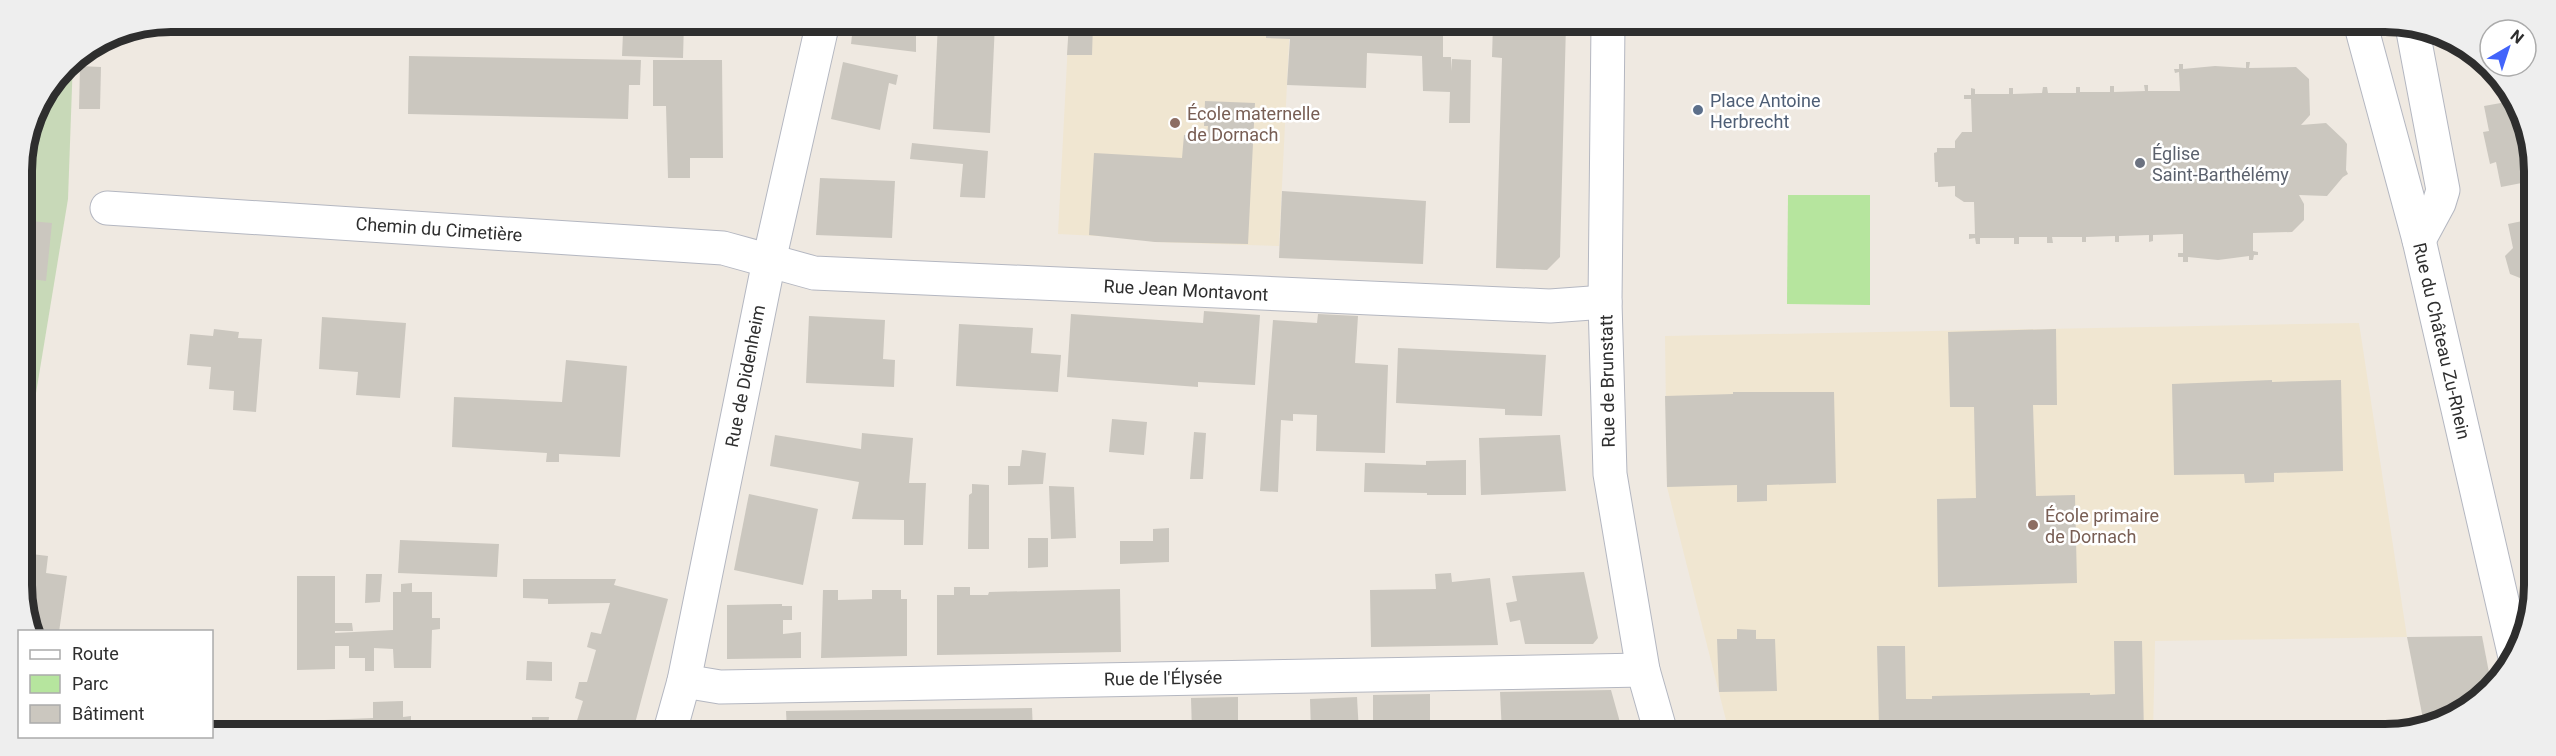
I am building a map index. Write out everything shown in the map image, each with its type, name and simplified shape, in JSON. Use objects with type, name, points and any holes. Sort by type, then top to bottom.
[{"type":"street","name":"Rue de Didenheim","points":[[672,724],[684,681],[769,261],[821,32]]},
{"type":"street","name":"Rue de Brunstatt","points":[[1608,32],[1605,302],[1610,474],[1643,670],[1658,724]]},
{"type":"street","name":"Rue du Château Zu-Rhein","points":[[2363,32],[2419,240],[2512,643]]},
{"type":"street","points":[[2414,35],[2443,190],[2439,203],[2419,240]]},
{"type":"street","name":"Chemin du Cimetière","points":[[107,208],[723,248],[769,261]]},
{"type":"street","name":"Rue Jean Montavont","points":[[769,261],[826,274],[1550,306],[1605,302]]},
{"type":"street","name":"Rue de l'Élysée","points":[[684,681],[720,687],[1643,670]]},
{"type":"shaded area","name":"École maternelle de Dornach","points":[[1069,32],[1290,32],[1279,246],[1155,242],[1137,238],[1058,234]]},
{"type":"shaded area","name":"École primaire de Dornach","points":[[2359,323],[2407,637],[2155,641],[2153,724],[1727,724],[1667,487],[1665,336]]},
{"type":"green space","points":[[73,72],[68,199],[32,417],[33,152],[42,117],[60,86]]},
{"type":"green space","points":[[1788,195],[1870,195],[1870,305],[1787,304]]},
{"type":"building","points":[[663,32],[684,32],[683,58],[622,56],[623,33],[663,34]]},
{"type":"building","points":[[768,32],[788,32],[787,36]]},
{"type":"building","points":[[852,32],[916,32],[916,52],[851,44]]},
{"type":"building","points":[[938,32],[995,32],[990,133],[933,129]]},
{"type":"building","points":[[1068,32],[1093,32],[1092,55],[1067,55]]},
{"type":"building","points":[[1266,32],[1409,32],[1443,35],[1443,57],[1451,57],[1451,71],[1452,59],[1471,60],[1470,123],[1449,123],[1450,92],[1423,91],[1422,56],[1367,53],[1366,88],[1287,85],[1290,39],[1266,38]]},
{"type":"building","points":[[1493,32],[1566,32],[1560,257],[1547,270],[1496,268],[1502,58],[1492,57]]},
{"type":"building","points":[[409,56],[641,60],[640,85],[629,85],[628,119],[408,114]]},
{"type":"building","points":[[653,60],[722,60],[723,158],[690,158],[690,178],[668,178],[666,106],[653,106]]},
{"type":"building","points":[[843,62],[898,75],[896,85],[889,83],[880,130],[831,119]]},
{"type":"building","name":"Église Saint-Barthélémy","points":[[2246,62],[2250,62],[2249,68],[2296,67],[2309,79],[2310,115],[2301,125],[2326,123],[2347,144],[2346,170],[2348,174],[2327,196],[2299,195],[2304,204],[2304,220],[2292,232],[2253,233],[2253,251],[2258,252],[2258,255],[2254,255],[2253,260],[2249,260],[2249,256],[2218,260],[2188,257],[2188,262],[2183,262],[2183,257],[2178,257],[2178,253],[2183,253],[2183,234],[2153,235],[2153,241],[2149,242],[2149,235],[2119,236],[2119,242],[2115,242],[2115,236],[2086,237],[2086,242],[2082,242],[2082,237],[2052,237],[2053,243],[2047,243],[2047,237],[2019,237],[2019,244],[2014,244],[2014,238],[1980,238],[1980,244],[1976,244],[1975,238],[1969,239],[1969,234],[1975,234],[1974,202],[1964,202],[1955,196],[1955,186],[1938,187],[1938,182],[1935,182],[1934,153],[1937,152],[1937,148],[1955,148],[1955,141],[1962,132],[1972,132],[1971,99],[1964,99],[1964,95],[1971,95],[1971,88],[1975,89],[1975,94],[2009,94],[2009,88],[2013,88],[2013,94],[2042,93],[2043,87],[2047,87],[2048,93],[2076,93],[2076,87],[2080,87],[2080,92],[2110,92],[2110,86],[2114,86],[2114,92],[2145,91],[2144,85],[2148,85],[2148,91],[2180,91],[2179,72],[2175,73],[2174,69],[2179,69],[2179,64],[2183,64],[2183,69],[2215,66],[2246,68]]},
{"type":"building","points":[[80,66],[101,67],[100,109],[79,109]]},
{"type":"building","points":[[1205,101],[1255,103],[1248,244],[1155,242],[1089,235],[1094,153],[1182,158],[1184,135],[1207,137],[1208,126],[1204,126]]},
{"type":"building","points":[[2506,102],[2510,109],[2522,143],[2524,183],[2501,187],[2496,162],[2490,164],[2483,132],[2489,131],[2484,106]]},
{"type":"building","points":[[912,143],[988,151],[985,198],[960,197],[963,164],[910,159]]},
{"type":"building","points":[[820,178],[895,181],[892,238],[816,235]]},
{"type":"building","points":[[1282,191],[1426,201],[1423,264],[1279,258]]},
{"type":"building","points":[[32,221],[52,223],[46,281],[32,279]]},
{"type":"building","points":[[2524,221],[2524,297],[2520,278],[2510,274],[2505,256],[2513,248],[2508,224]]},
{"type":"building","points":[[1204,311],[1260,315],[1255,385],[1198,382],[1198,387],[1067,377],[1071,314],[1203,323]]},
{"type":"building","points":[[1318,314],[1358,316],[1355,363],[1388,365],[1385,453],[1316,451],[1317,415],[1293,414],[1293,421],[1281,420],[1278,492],[1260,491],[1273,320],[1317,323]]},
{"type":"building","points":[[809,316],[885,320],[883,359],[895,360],[894,387],[806,383]]},
{"type":"building","points":[[322,317],[406,323],[400,398],[356,395],[358,372],[319,369]]},
{"type":"building","points":[[959,324],[1033,328],[1031,353],[1061,355],[1058,392],[956,386]]},
{"type":"building","points":[[214,329],[239,332],[238,338],[262,339],[256,412],[233,410],[234,391],[209,389],[211,367],[187,365],[190,334],[213,336]]},
{"type":"building","points":[[2056,329],[2057,405],[2033,405],[2036,496],[2075,495],[2077,583],[1938,587],[1937,499],[1976,498],[1974,407],[1950,407],[1948,332]]},
{"type":"building","points":[[1398,348],[1546,355],[1542,416],[1505,415],[1505,409],[1396,403]]},
{"type":"building","points":[[566,360],[627,366],[620,457],[559,454],[559,462],[546,462],[547,453],[452,447],[454,397],[562,402]]},
{"type":"building","points":[[2272,380],[2272,382],[2341,380],[2343,471],[2274,473],[2274,482],[2245,483],[2244,474],[2174,475],[2172,384]]},
{"type":"building","points":[[1733,392],[1834,392],[1836,483],[1767,485],[1767,501],[1737,502],[1737,485],[1667,487],[1665,396],[1733,394]]},
{"type":"building","points":[[1112,419],[1147,422],[1144,455],[1109,452]]},
{"type":"building","points":[[1194,432],[1206,433],[1203,479],[1190,479]]},
{"type":"building","points":[[862,433],[913,438],[909,483],[926,483],[923,545],[904,545],[904,520],[852,519],[859,482],[770,466],[775,435],[861,449]]},
{"type":"building","points":[[1560,435],[1566,491],[1481,495],[1479,438]]},
{"type":"building","points":[[1022,450],[1046,453],[1043,484],[1008,485],[1008,466],[1020,466]]},
{"type":"building","points":[[1466,460],[1466,495],[1364,492],[1365,463],[1426,465],[1426,461]]},
{"type":"building","points":[[972,484],[989,485],[989,549],[968,549],[969,495],[972,493]]},
{"type":"building","points":[[1049,486],[1074,487],[1076,538],[1051,539]]},
{"type":"building","points":[[749,494],[818,509],[803,585],[734,570]]},
{"type":"building","points":[[1169,528],[1169,562],[1120,564],[1120,541],[1153,541],[1153,529]]},
{"type":"building","points":[[1028,538],[1048,538],[1048,567],[1028,568]]},
{"type":"building","points":[[400,540],[499,544],[497,577],[398,573]]},
{"type":"building","points":[[32,554],[48,556],[46,573],[67,576],[59,630],[39,630],[33,604]]},
{"type":"building","points":[[1584,572],[1598,638],[1593,644],[1525,644],[1520,620],[1510,622],[1506,603],[1517,601],[1512,576]]},
{"type":"building","points":[[1451,573],[1452,582],[1490,578],[1498,645],[1371,647],[1370,590],[1436,589],[1435,574]]},
{"type":"building","points":[[366,574],[382,574],[380,602],[365,603]]},
{"type":"building","points":[[297,576],[335,576],[335,623],[352,623],[353,631],[335,631],[335,633],[393,630],[393,592],[401,592],[401,584],[412,583],[412,592],[432,592],[432,618],[440,618],[440,629],[432,630],[431,668],[394,668],[393,649],[374,648],[374,671],[365,671],[365,658],[349,658],[349,646],[335,646],[335,669],[297,670]]},
{"type":"building","points":[[523,579],[616,579],[614,585],[668,599],[635,724],[576,724],[583,701],[575,698],[579,682],[587,682],[596,650],[587,647],[591,632],[601,634],[610,603],[548,604],[548,599],[523,598]]},
{"type":"building","points":[[954,587],[970,587],[970,595],[988,595],[989,592],[1120,589],[1121,652],[937,655],[937,595],[954,595]]},
{"type":"building","points":[[823,590],[838,590],[838,600],[872,599],[872,590],[901,590],[901,599],[907,599],[907,656],[821,658]]},
{"type":"building","points":[[782,604],[782,606],[792,606],[792,620],[783,620],[783,634],[801,632],[801,658],[727,659],[727,605]]},
{"type":"building","points":[[1737,629],[1756,630],[1756,639],[1775,639],[1777,691],[1719,692],[1717,639],[1737,639]]},
{"type":"building","points":[[2482,636],[2490,677],[2470,696],[2455,706],[2423,719],[2407,637]]},
{"type":"building","points":[[2114,641],[2142,641],[2144,724],[2118,724],[2118,722],[1879,724],[1877,646],[1905,646],[1906,699],[1932,699],[1932,696],[2115,694]]},
{"type":"building","points":[[527,661],[552,662],[552,681],[526,680]]},
{"type":"building","points":[[1611,690],[1620,724],[1502,724],[1500,692]]},
{"type":"building","points":[[1430,694],[1430,724],[1373,724],[1373,695]]},
{"type":"building","points":[[1238,697],[1238,724],[1192,724],[1191,698]]},
{"type":"building","points":[[1357,697],[1358,724],[1311,724],[1310,699]]},
{"type":"building","points":[[403,701],[403,717],[411,716],[411,724],[325,724],[325,720],[373,718],[373,702]]},
{"type":"building","points":[[1032,708],[1033,724],[787,724],[786,711]]},
{"type":"building","points":[[532,717],[549,717],[548,724],[532,724]]},
{"type":"place","name":"Place Antoine Herbrecht","points":[[1698,110]]},
{"type":"place","name":"École maternelle de Dornach","points":[[1175,123]]},
{"type":"place","name":"Église Saint-Barthélémy","points":[[2140,163]]},
{"type":"place","name":"École primaire de Dornach","points":[[2033,525]]}]
